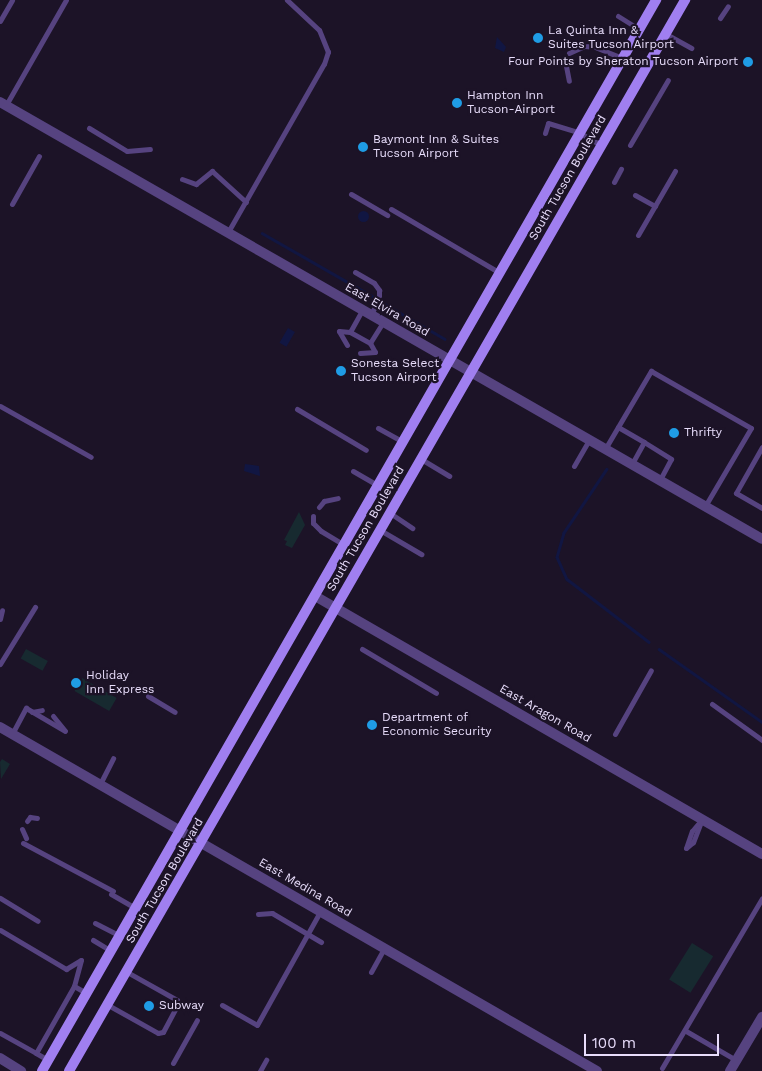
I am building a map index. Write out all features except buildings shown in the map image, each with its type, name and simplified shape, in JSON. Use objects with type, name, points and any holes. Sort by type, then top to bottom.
[{"type":"main road","name":"South Tucson Boulevard","points":[[42,1071],[451,361],[656,0]]},
{"type":"main road","name":"South Tucson Boulevard","points":[[69,1071],[685,0]]},
{"type":"street","name":"East Elvira Road","points":[[3,103],[762,539]]},
{"type":"street","name":"East Aragon Road","points":[[315,596],[762,854]]},
{"type":"street","name":"East Medina Road","points":[[0,728],[597,1071]]},
{"type":"street","points":[[730,1071],[762,1016]]},
{"type":"street","points":[[0,1058],[21,1071]]},
{"type":"lane","points":[[0,21],[12,0]]},
{"type":"lane","points":[[3,103],[66,0]]},
{"type":"lane","points":[[228,233],[324,64],[328,52],[319,30],[287,0]]},
{"type":"lane","points":[[720,18],[728,6]]},
{"type":"lane","points":[[618,16],[639,28]]},
{"type":"lane","points":[[666,34],[691,48]]},
{"type":"lane","points":[[569,53],[577,48],[590,46],[622,58]]},
{"type":"lane","points":[[566,66],[569,81]]},
{"type":"lane","points":[[630,145],[668,80]]},
{"type":"lane","points":[[545,132],[548,123],[580,133],[601,145]]},
{"type":"lane","points":[[88,128],[127,151],[150,149]]},
{"type":"lane","points":[[12,204],[39,156]]},
{"type":"lane","points":[[614,182],[621,169]]},
{"type":"lane","points":[[182,179],[196,184],[212,171],[246,202]]},
{"type":"lane","points":[[638,234],[675,171]]},
{"type":"lane","points":[[351,194],[387,215]]},
{"type":"lane","points":[[635,195],[654,206]]},
{"type":"lane","points":[[391,209],[500,273]]},
{"type":"lane","points":[[350,332],[379,299],[379,290],[374,283],[355,272]]},
{"type":"lane","points":[[370,343],[383,322]]},
{"type":"lane","points":[[347,345],[339,331],[350,332],[370,343],[375,352],[360,353]]},
{"type":"lane","points":[[605,449],[651,370],[751,428],[705,506]]},
{"type":"lane","points":[[0,406],[91,457]]},
{"type":"lane","points":[[297,409],[366,450]]},
{"type":"lane","points":[[618,427],[671,459],[660,480]]},
{"type":"lane","points":[[378,428],[403,443]]},
{"type":"lane","points":[[574,466],[589,440]]},
{"type":"lane","points":[[632,464],[644,442]]},
{"type":"lane","points":[[762,447],[736,493],[762,508]]},
{"type":"lane","points":[[421,459],[449,476]]},
{"type":"lane","points":[[353,471],[379,486]]},
{"type":"lane","points":[[319,507],[324,501],[338,498]]},
{"type":"lane","points":[[390,513],[412,528]]},
{"type":"lane","points":[[313,516],[314,523],[321,531],[344,545]]},
{"type":"lane","points":[[380,530],[422,554]]},
{"type":"lane","points":[[0,664],[35,607]]},
{"type":"lane","points":[[0,619],[2,610]]},
{"type":"lane","points":[[362,649],[436,693]]},
{"type":"lane","points":[[616,734],[652,670]]},
{"type":"lane","points":[[148,696],[175,712]]},
{"type":"lane","points":[[712,704],[762,740]]},
{"type":"lane","points":[[11,734],[26,708],[65,731],[53,716]]},
{"type":"lane","points":[[32,712],[42,710]]},
{"type":"lane","points":[[100,785],[113,758]]},
{"type":"lane","points":[[27,821],[30,817],[37,818]]},
{"type":"lane","points":[[702,819],[693,842],[686,848],[692,831],[702,819]]},
{"type":"lane","points":[[22,829],[25,840],[136,908]]},
{"type":"lane","points":[[0,898],[38,921]]},
{"type":"lane","points":[[662,1068],[686,1031],[762,898]]},
{"type":"lane","points":[[222,1005],[257,1025],[320,912]]},
{"type":"lane","points":[[258,914],[272,913],[321,942]]},
{"type":"lane","points":[[95,923],[120,936]]},
{"type":"lane","points":[[0,930],[66,969],[81,960],[74,986],[36,1053]]},
{"type":"lane","points":[[93,940],[111,951]]},
{"type":"lane","points":[[371,972],[385,948]]},
{"type":"lane","points":[[108,1005],[158,1033],[163,1032],[178,1004],[177,1000],[127,972]]},
{"type":"lane","points":[[74,986],[87,993]]},
{"type":"lane","points":[[173,1063],[197,1020]]},
{"type":"lane","points":[[52,1024],[65,1031]]},
{"type":"lane","points":[[686,1031],[736,1060]]},
{"type":"lane","points":[[0,1033],[48,1060]]},
{"type":"lane","points":[[260,1071],[266,1060]]},
{"type":"shaded area","points":[[497,37],[506,47],[504,52],[495,48]]},
{"type":"shaded area","points":[[361,211],[365,211],[368,216],[367,220],[361,221],[358,218],[358,214]]},
{"type":"shaded area","points":[[288,328],[295,332],[286,347],[280,343]]},
{"type":"shaded area","points":[[245,464],[259,466],[260,476],[244,471]]},
{"type":"shaded area","points":[[299,512],[305,525],[292,548],[285,545],[287,541],[284,540]]},
{"type":"shaded area","points":[[26,649],[48,661],[43,671],[21,659]]},
{"type":"shaded area","points":[[82,678],[117,698],[109,711],[74,691]]},
{"type":"shaded area","points":[[2,759],[10,764],[1,779],[0,762]]},
{"type":"shaded area","points":[[692,943],[713,956],[690,993],[669,979]]},
{"type":"waterway","points":[[262,233],[372,296]]},
{"type":"waterway","points":[[385,304],[445,339]]},
{"type":"waterway","points":[[607,469],[564,533],[557,557],[567,579],[649,642]]},
{"type":"waterway","points":[[659,649],[762,722]]},
{"type":"place","name":"La Quinta Inn & Suites Tucson Airport","points":[[538,38]]},
{"type":"place","name":"Four Points by Sheraton Tucson Airport","points":[[748,62]]},
{"type":"place","name":"Hampton Inn Tucson-Airport","points":[[457,103]]},
{"type":"place","name":"Baymont Inn & Suites Tucson Airport","points":[[363,147]]},
{"type":"place","name":"Sonesta Select Tucson Airport","points":[[341,371]]},
{"type":"place","name":"Thrifty","points":[[674,433]]},
{"type":"place","name":"Holiday Inn Express","points":[[76,683]]},
{"type":"place","name":"Department of Economic Security","points":[[372,725]]},
{"type":"place","name":"Subway","points":[[149,1006]]}]
